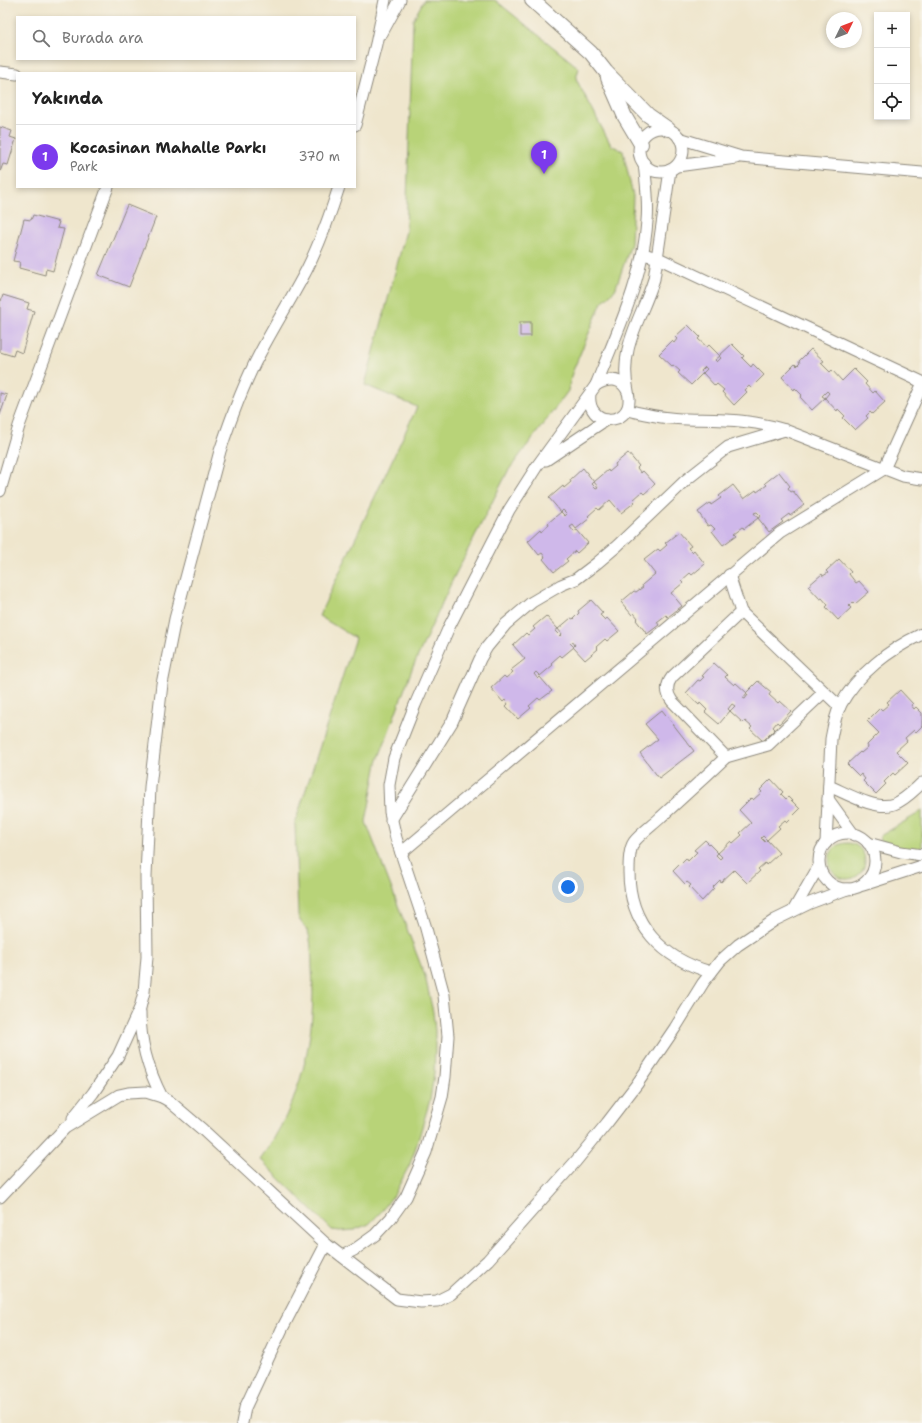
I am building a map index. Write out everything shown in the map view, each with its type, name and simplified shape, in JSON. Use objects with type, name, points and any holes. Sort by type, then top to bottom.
[{"type":"street","points":[[356,121],[376,44],[385,0]]},
{"type":"street","points":[[376,44],[400,0]]},
{"type":"street","points":[[532,0],[591,53],[606,72],[648,115],[668,130]]},
{"type":"street","points":[[0,72],[16,74]]},
{"type":"street","points":[[606,72],[625,117],[640,144],[640,150],[644,163],[648,204],[643,254],[631,296],[593,389],[590,405],[593,411],[602,418],[607,419],[618,418],[627,410],[629,405],[629,394],[625,370],[628,344],[654,279],[674,168],[681,159],[683,152],[679,138],[674,132],[661,128],[648,133],[640,144]]},
{"type":"street","points":[[679,138],[740,157],[922,173]]},
{"type":"street","points":[[644,163],[649,168],[663,172],[674,168],[740,157]]},
{"type":"street","points":[[0,487],[14,447],[19,426],[108,188]]},
{"type":"street","points":[[0,1197],[65,1128],[89,1099],[106,1075],[130,1032],[140,1008],[144,992],[148,957],[146,876],[150,787],[162,684],[175,619],[200,531],[218,457],[228,426],[246,382],[317,247],[327,224],[339,188]]},
{"type":"street","points":[[643,254],[658,258],[922,382]]},
{"type":"street","points":[[342,1256],[354,1250],[375,1235],[391,1218],[406,1197],[426,1152],[442,1097],[445,1077],[448,1036],[444,995],[425,925],[391,820],[389,799],[391,771],[394,758],[414,705],[446,634],[509,510],[537,466],[593,389],[606,380],[618,381],[626,388],[629,394]]},
{"type":"street","points":[[401,853],[780,533],[884,469],[922,385]]},
{"type":"street","points":[[627,410],[666,418],[740,420],[768,425],[785,430],[903,476],[922,479]]},
{"type":"street","points":[[537,466],[607,419]]},
{"type":"street","points":[[391,820],[452,722],[480,659],[487,647],[503,627],[532,602],[561,585],[576,579],[597,563],[617,546],[674,490],[728,447],[785,430]]},
{"type":"street","points":[[730,575],[741,612],[840,707]]},
{"type":"street","points":[[726,757],[669,697],[667,688],[672,677],[741,612]]},
{"type":"street","points":[[826,844],[831,739],[840,707],[854,686],[873,666],[901,646],[922,634]]},
{"type":"street","points":[[711,972],[674,957],[654,940],[646,930],[634,906],[630,887],[629,868],[634,842],[726,757],[768,745],[824,692]]},
{"type":"street","points":[[829,786],[872,804],[883,806],[894,804],[922,783]]},
{"type":"street","points":[[828,799],[854,835]]},
{"type":"street","points":[[847,889],[839,888],[826,880],[819,866],[821,850],[831,838],[846,834],[854,835],[868,843],[901,852],[922,855]]},
{"type":"street","points":[[862,885],[868,880],[874,865],[874,857],[868,843]]},
{"type":"street","points":[[793,911],[819,866]]},
{"type":"street","points":[[65,1128],[119,1095],[146,1092],[162,1097],[169,1101],[203,1130],[326,1244],[397,1299],[430,1302],[437,1301],[451,1294],[493,1255],[537,1206],[607,1123],[657,1056],[711,972],[720,961],[760,930],[810,902],[922,866]]},
{"type":"street","points":[[140,1008],[143,1048],[148,1065],[162,1097]]},
{"type":"street","points":[[242,1423],[245,1408],[282,1329],[326,1244]]},
{"type":"green space","points":[[424,0],[495,0],[579,68],[576,79],[611,145],[623,151],[633,196],[631,244],[615,290],[602,302],[572,373],[568,391],[508,471],[453,579],[412,669],[377,763],[366,822],[425,976],[433,1012],[435,1031],[434,1074],[430,1100],[417,1144],[410,1164],[395,1193],[381,1212],[369,1224],[354,1230],[340,1231],[332,1230],[260,1159],[286,1116],[296,1092],[309,1044],[313,993],[312,955],[309,935],[298,916],[295,823],[355,638],[319,616],[417,407],[365,385],[406,231],[413,20]]},
{"type":"green space","points":[[922,810],[922,856],[882,849],[880,836]]},
{"type":"green space","points":[[851,843],[860,848],[864,854],[864,868],[860,874],[851,879],[843,879],[834,874],[830,868],[829,857],[834,848],[840,844]]},
{"type":"building","points":[[0,127],[12,131],[10,137],[16,139],[8,165],[3,164],[0,172]]},
{"type":"building","points":[[127,205],[156,217],[129,287],[98,275]]},
{"type":"building","points":[[33,215],[59,222],[57,228],[64,229],[53,271],[46,269],[45,275],[19,268],[20,262],[13,261],[24,219],[31,220]]},
{"type":"building","points":[[3,295],[29,303],[27,309],[34,311],[22,353],[15,350],[13,356],[0,352],[0,300],[1,301]]},
{"type":"building","points":[[520,322],[531,322],[531,336],[520,336]]},
{"type":"building","points":[[688,325],[700,337],[698,339],[707,347],[709,345],[720,356],[732,344],[744,356],[742,358],[751,367],[753,364],[764,375],[751,388],[749,386],[745,390],[747,392],[734,405],[722,392],[724,390],[717,384],[715,386],[703,373],[691,385],[678,373],[680,371],[659,354],[672,341],[674,343],[677,339],[675,337]],"holes":[[[719,356],[721,358],[717,362],[715,360]],[[705,367],[707,369],[703,373],[701,371]]]},
{"type":"building","points":[[811,349],[824,361],[821,363],[830,372],[832,370],[842,381],[854,369],[867,382],[865,384],[873,393],[875,391],[885,402],[872,414],[870,412],[866,416],[868,418],[855,430],[843,418],[845,416],[838,409],[837,411],[825,398],[812,410],[800,397],[802,395],[795,388],[794,390],[782,377],[795,364],[797,366],[800,363],[799,361]],"holes":[[[827,391],[829,393],[825,398],[822,396]]]},
{"type":"building","points":[[0,393],[7,395],[0,415]]},
{"type":"building","points":[[628,453],[639,466],[637,468],[641,473],[643,471],[655,484],[644,494],[642,492],[633,500],[635,502],[621,513],[610,500],[599,510],[597,508],[588,516],[590,518],[576,529],[573,525],[570,527],[574,532],[577,530],[588,543],[577,553],[575,551],[566,559],[568,561],[554,572],[543,559],[545,557],[542,553],[539,555],[528,541],[541,529],[542,531],[549,525],[548,523],[561,512],[549,498],[563,486],[564,488],[571,482],[570,480],[583,468],[594,482],[608,470],[609,472],[616,466],[615,464]],"holes":[[[594,482],[598,487],[596,488],[592,484]],[[563,510],[567,514],[565,516],[561,512]]]},
{"type":"building","points":[[779,472],[790,486],[788,488],[791,492],[793,491],[804,505],[790,516],[789,514],[781,520],[783,522],[769,532],[758,518],[744,529],[743,527],[735,533],[737,535],[723,545],[712,531],[715,529],[711,525],[708,526],[698,512],[710,503],[711,505],[721,498],[719,496],[733,485],[744,499],[756,490],[757,492],[767,485],[765,483]],"holes":[[[757,512],[761,516],[758,518],[754,513]]]},
{"type":"building","points":[[679,532],[691,546],[688,548],[692,552],[694,550],[705,564],[692,575],[690,573],[681,581],[683,583],[671,593],[682,606],[668,617],[666,615],[657,622],[659,625],[647,634],[636,620],[638,618],[634,613],[632,615],[621,602],[634,591],[636,592],[643,587],[642,585],[655,574],[644,560],[658,549],[660,551],[667,545],[665,543]]},
{"type":"building","points":[[839,559],[851,572],[849,574],[856,583],[859,581],[869,592],[855,604],[853,602],[849,606],[851,608],[838,620],[826,607],[828,605],[822,598],[820,599],[808,586],[822,574],[823,576],[828,573],[826,571]]},
{"type":"building","points":[[591,600],[603,613],[600,615],[605,620],[607,618],[619,631],[607,641],[605,639],[596,647],[598,649],[585,660],[573,647],[562,657],[560,655],[551,663],[553,665],[540,676],[536,672],[534,674],[538,679],[540,677],[552,691],[540,700],[538,698],[529,706],[531,708],[518,719],[506,706],[508,704],[505,700],[503,702],[491,688],[504,676],[506,678],[513,672],[511,670],[525,659],[513,645],[526,633],[528,635],[535,629],[533,627],[546,616],[558,629],[571,618],[573,619],[579,613],[578,611]],"holes":[[[558,629],[562,634],[560,636],[555,631]],[[572,641],[575,645],[574,646],[570,643]]]},
{"type":"building","points":[[714,663],[727,675],[725,677],[734,685],[736,683],[746,693],[758,681],[771,692],[769,695],[778,703],[780,701],[791,711],[779,724],[777,722],[773,727],[775,729],[763,741],[750,729],[752,727],[745,721],[743,723],[730,711],[719,724],[705,712],[707,710],[700,703],[699,705],[686,693],[698,680],[700,681],[704,677],[702,676]],"holes":[[[732,704],[735,706],[730,711],[728,709]]]},
{"type":"building","points":[[900,690],[913,704],[911,705],[914,709],[916,707],[922,713],[922,726],[916,732],[914,730],[905,738],[907,741],[896,751],[908,763],[895,775],[893,773],[884,782],[886,784],[876,794],[863,781],[865,779],[861,774],[859,776],[847,764],[868,747],[867,745],[879,733],[867,721],[880,708],[882,710],[889,704],[887,702]]},
{"type":"building","points":[[662,710],[694,751],[659,778],[640,753],[658,739],[645,724]]},
{"type":"building","points":[[771,779],[783,792],[781,794],[786,799],[788,797],[800,809],[787,822],[785,820],[778,826],[780,828],[767,840],[779,853],[766,865],[765,863],[758,869],[760,871],[747,883],[734,870],[721,882],[720,880],[702,901],[689,887],[691,885],[687,882],[685,884],[673,871],[686,858],[688,861],[697,852],[694,850],[705,840],[718,853],[731,841],[733,843],[742,835],[740,833],[751,823],[739,810],[751,798],[753,800],[762,792],[760,790]],"holes":[[[763,836],[767,840],[765,842],[761,838]],[[718,853],[722,857],[720,859],[716,855]]]},
{"type":"place","name":"Kocasinan Mahalle Parkı","points":[[544,174]]}]
